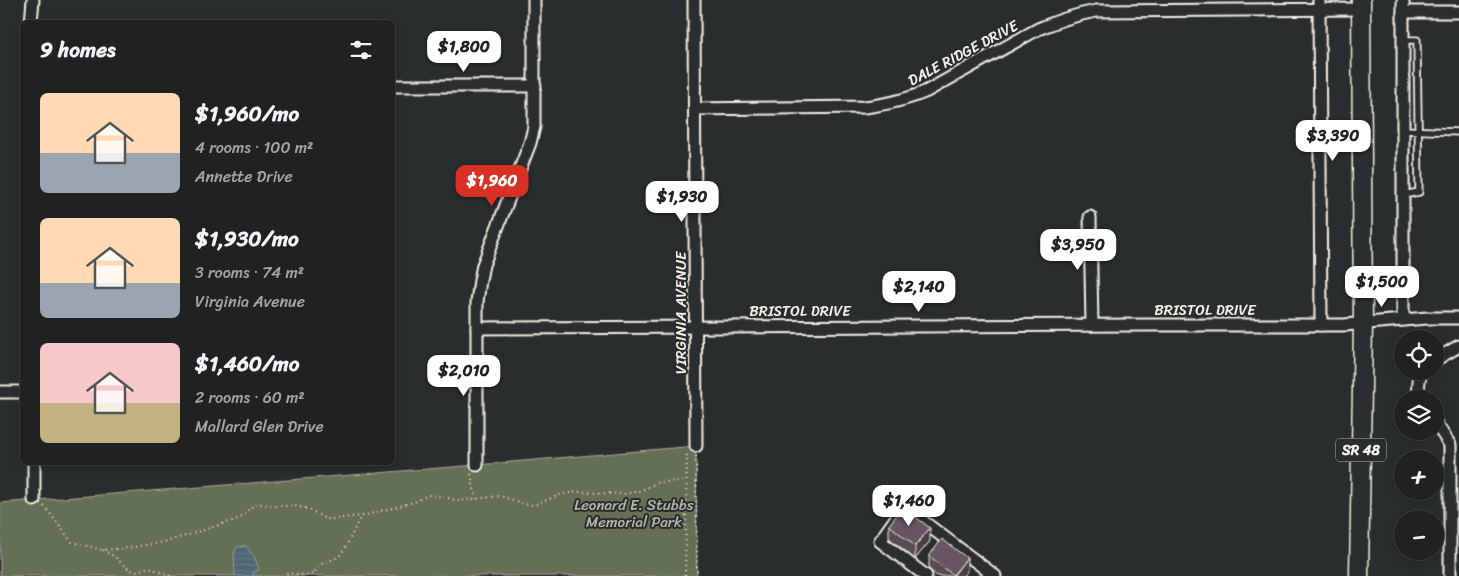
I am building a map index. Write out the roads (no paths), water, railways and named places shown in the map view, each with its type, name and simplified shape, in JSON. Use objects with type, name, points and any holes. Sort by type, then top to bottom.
[{"type":"main road","name":"SR 48","points":[[1359,576],[1363,323],[1362,4]]},
{"type":"street","points":[[31,20],[34,0]]},
{"type":"street","points":[[477,465],[477,302],[484,265],[530,143],[534,127],[534,0]]},
{"type":"street","name":"VIRGINIA AVENUE","points":[[694,0],[696,446]]},
{"type":"street","points":[[1319,4],[1321,325]]},
{"type":"street","name":"DALE RIDGE DRIVE","points":[[695,109],[865,107],[888,104],[912,98],[927,91],[1050,24],[1077,14],[1096,11],[1362,4]]},
{"type":"street","points":[[1403,320],[1403,6],[1459,12]]},
{"type":"street","points":[[395,86],[535,86]]},
{"type":"street","points":[[1090,217],[1092,325]]},
{"type":"street","name":"BRISTOL DRIVE","points":[[478,328],[1344,325],[1459,318]]},
{"type":"street","points":[[1444,355],[1459,346]]},
{"type":"street","points":[[0,392],[20,392]]},
{"type":"street","points":[[1444,436],[1450,445],[1450,576]]},
{"type":"street","points":[[34,465],[34,500]]},
{"type":"street","points":[[926,576],[880,540],[904,507],[995,576]]},
{"type":"lane","points":[[1403,40],[1417,40],[1419,192],[1403,196]]},
{"type":"lane","points":[[1403,130],[1459,132]]},
{"type":"water","points":[[246,546],[255,558],[259,569],[254,572],[253,576],[235,576],[234,553],[237,547]]},
{"type":"park label","name":"Leonard E. Stubbs Memorial Park","points":[[634,514]]}]
